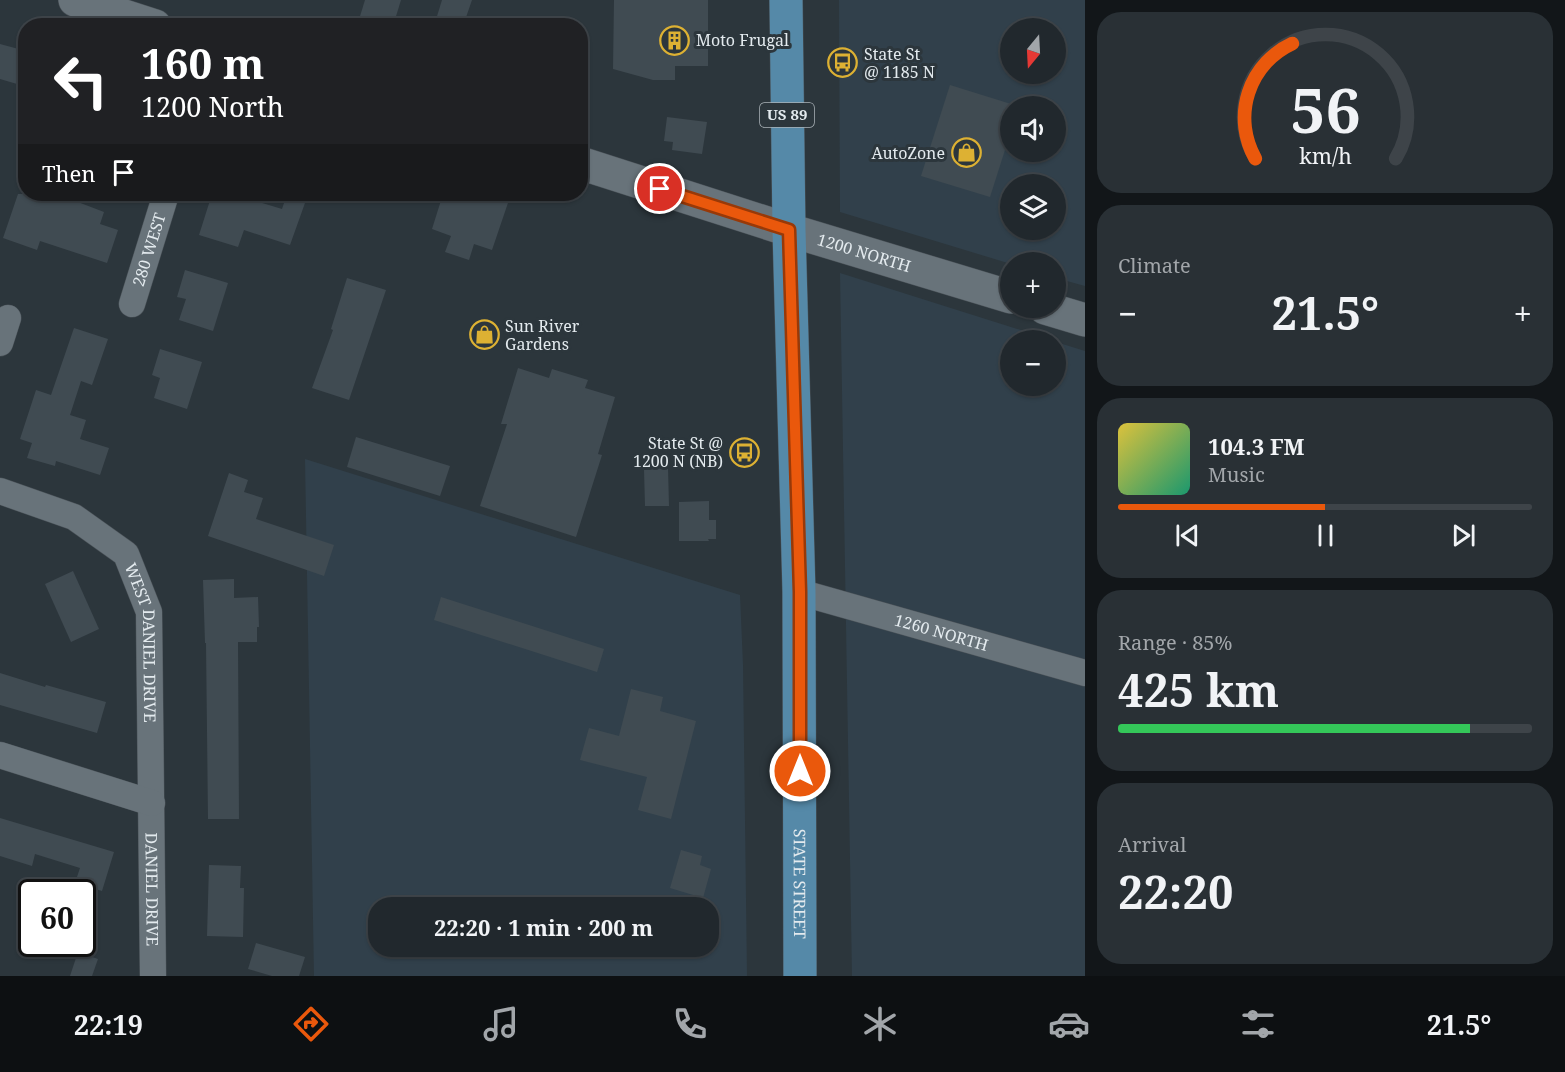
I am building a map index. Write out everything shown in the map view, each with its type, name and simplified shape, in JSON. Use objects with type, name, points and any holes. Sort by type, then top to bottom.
[{"type":"main road","name":"STATE STREET","points":[[786,0],[789,230],[800,592],[800,976]]},
{"type":"street","points":[[75,0],[130,18]]},
{"type":"street","name":"1200 NORTH","points":[[588,166],[789,230],[1000,294]]},
{"type":"street","name":"280 WEST","points":[[132,304],[164,201]]},
{"type":"street","points":[[1066,314],[1085,320]]},
{"type":"street","points":[[0,343],[8,318]]},
{"type":"street","name":"WEST DANIEL DRIVE","points":[[0,491],[74,517],[126,554],[150,612],[152,803]]},
{"type":"street","name":"1260 NORTH","points":[[800,592],[1085,673]]},
{"type":"street","points":[[0,755],[152,803]]},
{"type":"street","name":"DANIEL DRIVE","points":[[152,803],[153,976]]},
{"type":"shaded area","points":[[839,0],[1085,0],[1085,286],[1066,281],[1066,252],[1000,252],[1000,261],[840,212]]},
{"type":"shaded area","points":[[840,273],[1020,330],[1000,330],[1000,396],[1066,396],[1066,345],[1085,351],[1085,976],[852,976]]},
{"type":"shaded area","points":[[305,459],[740,595],[747,976],[314,976]]},
{"type":"building","points":[[365,0],[401,0],[395,18],[359,18]]},
{"type":"building","points":[[442,0],[472,0],[466,18],[436,18]]},
{"type":"building","name":"Moto Frugal","points":[[614,0],[708,0],[708,66],[675,66],[675,80],[653,80],[613,69]]},
{"type":"building","points":[[0,44],[18,49],[17,84],[0,79]]},
{"type":"building","name":"AutoZone","points":[[950,85],[1000,101],[1001,162],[990,197],[921,176]]},
{"type":"building","points":[[667,117],[707,122],[702,154],[672,150],[673,142],[664,141]]},
{"type":"building","points":[[18,194],[18,201],[75,201],[104,212],[100,224],[118,230],[107,263],[40,241],[37,250],[3,238]]},
{"type":"building","points":[[210,201],[255,201],[282,209],[285,201],[305,203],[290,245],[244,230],[238,247],[199,235]]},
{"type":"building","points":[[441,201],[509,201],[492,250],[474,244],[469,260],[445,252],[451,236],[432,229]]},
{"type":"building","points":[[185,270],[228,283],[213,331],[179,320],[186,299],[177,297]]},
{"type":"building","points":[[347,278],[386,290],[349,400],[312,388],[333,330],[331,329]]},
{"type":"building","points":[[74,328],[108,339],[92,385],[81,381],[70,415],[86,420],[80,439],[109,448],[100,475],[56,461],[55,466],[27,458],[32,443],[20,439],[36,390],[51,395]]},
{"type":"building","points":[[160,349],[202,362],[187,409],[154,398],[160,378],[152,375]]},
{"type":"building","points":[[518,368],[549,378],[552,369],[588,380],[585,388],[615,397],[598,454],[602,455],[576,537],[480,506],[507,424],[501,424]]},
{"type":"building","points":[[356,437],[450,466],[440,496],[347,467]]},
{"type":"building","points":[[668,468],[669,506],[645,506],[644,469]]},
{"type":"building","points":[[229,473],[248,480],[244,492],[263,498],[256,519],[334,545],[324,576],[208,536]]},
{"type":"building","points":[[709,501],[709,520],[716,520],[716,539],[679,541],[679,502]]},
{"type":"building","points":[[73,571],[99,629],[71,642],[45,584]]},
{"type":"building","points":[[234,579],[234,598],[258,597],[259,627],[257,627],[257,642],[238,642],[239,819],[208,819],[203,580]]},
{"type":"building","points":[[441,597],[604,649],[597,672],[434,620]]},
{"type":"building","points":[[0,673],[106,702],[97,733],[0,705]]},
{"type":"building","points":[[631,689],[663,697],[660,711],[696,721],[671,819],[638,810],[647,777],[580,760],[589,728],[619,736]]},
{"type":"building","points":[[0,818],[114,852],[102,891],[96,889],[96,879],[76,879],[80,868],[35,854],[32,866],[0,856]]},
{"type":"building","points":[[681,850],[702,856],[700,865],[711,869],[703,897],[670,888]]},
{"type":"building","points":[[209,865],[241,866],[240,888],[244,888],[243,937],[207,936]]},
{"type":"building","points":[[256,943],[305,957],[299,976],[272,976],[248,969]]},
{"type":"building","points":[[76,957],[98,959],[92,976],[70,976]]},
{"type":"place","name":"Moto Frugal","points":[[675,40]]},
{"type":"place","name":"State St @ 1185 N","points":[[843,63]]},
{"type":"place","name":"AutoZone","points":[[966,153]]},
{"type":"place","name":"Sun River Gardens","points":[[484,335]]},
{"type":"place","name":"State St @ 1200 N (NB)","points":[[744,452]]},
{"type":"route","points":[[660,189],[789,230],[800,592],[800,771]]}]
